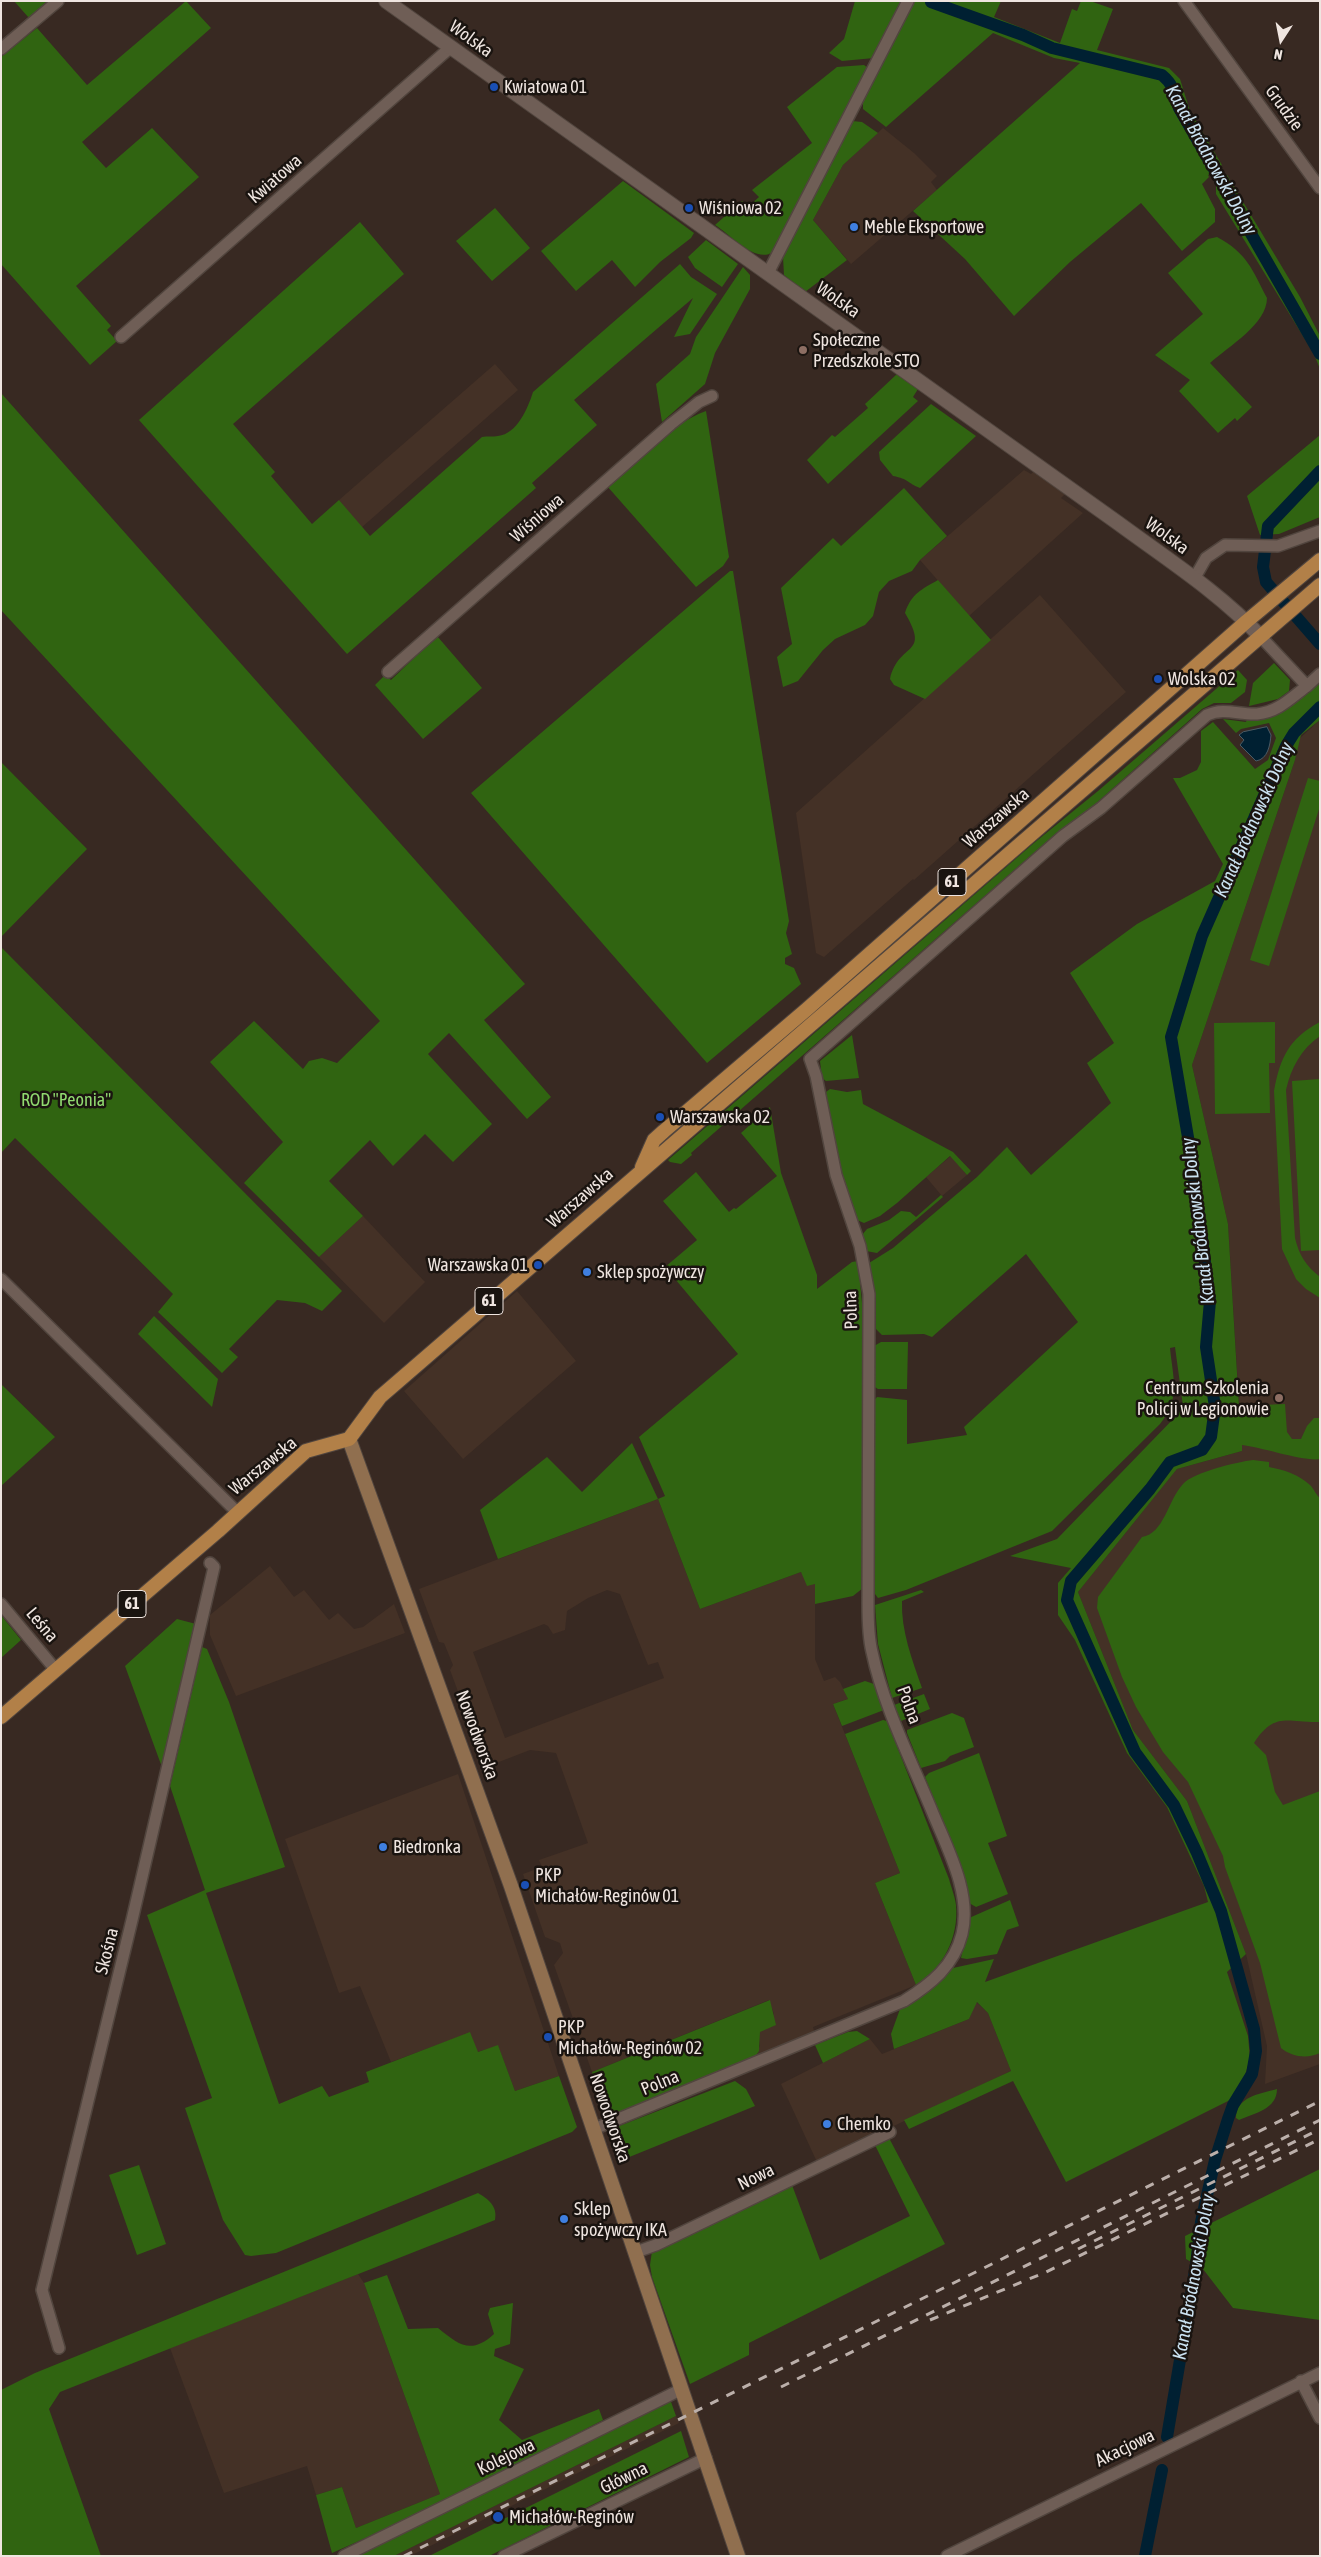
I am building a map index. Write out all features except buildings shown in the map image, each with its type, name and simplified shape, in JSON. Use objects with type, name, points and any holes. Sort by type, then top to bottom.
[{"type":"main road","name":"Warszawska","points":[[640,1172],[654,1140],[664,1131],[821,997],[1265,606],[1320,560]]},
{"type":"main road","name":"Warszawska","points":[[1,1717],[218,1531],[306,1451],[349,1440],[380,1397],[1320,585]]},
{"type":"main road","name":"Nowodworska","points":[[349,1440],[455,1728],[594,2129],[738,2556]]},
{"type":"street","points":[[1,49],[58,1]]},
{"type":"street","name":"Wolska","points":[[386,1],[984,426],[1194,579],[1247,622],[1261,637]]},
{"type":"street","points":[[768,273],[908,1]]},
{"type":"street","name":"Grudzie","points":[[1184,1],[1320,188]]},
{"type":"street","name":"Kwiatowa","points":[[121,337],[451,48]]},
{"type":"street","name":"Wiśniowa","points":[[388,672],[671,424],[699,402],[712,396]]},
{"type":"street","points":[[1194,579],[1206,558],[1215,550],[1230,544],[1252,547],[1278,546],[1320,530]]},
{"type":"street","points":[[1261,637],[1307,686],[1318,676]]},
{"type":"street","name":"Polna","points":[[594,2129],[904,2001],[938,1978],[949,1964],[962,1934],[964,1908],[952,1860],[898,1728],[872,1652],[868,1603],[868,1284],[860,1246],[832,1160],[816,1076],[810,1059],[1063,836],[1101,808],[1207,715],[1224,710],[1256,714],[1272,710],[1282,706],[1307,686]]},
{"type":"street","points":[[1,1278],[237,1512]]},
{"type":"street","name":"Skośna","points":[[58,2348],[42,2290],[132,1920],[214,1567],[210,1563]]},
{"type":"street","name":"Leśna","points":[[1,1604],[55,1669]]},
{"type":"street","name":"Nowa","points":[[636,2252],[656,2245],[890,2132]]},
{"type":"street","name":"Akacjowa","points":[[947,2556],[1320,2373]]},
{"type":"street","points":[[1301,2381],[1320,2418]]},
{"type":"street","name":"Kolejowa","points":[[344,2556],[682,2389]]},
{"type":"street","name":"Główna","points":[[504,2556],[706,2458]]},
{"type":"shaded area","points":[[883,128],[914,153],[937,176],[931,182],[937,190],[851,264],[813,220],[843,165]]},
{"type":"shaded area","points":[[495,364],[518,390],[361,528],[339,500]]},
{"type":"shaded area","points":[[1024,470],[1031,474],[1034,471],[1065,494],[1061,498],[1083,513],[969,616],[920,560]]},
{"type":"shaded area","points":[[1040,595],[1126,692],[824,957],[816,953],[796,813]]},
{"type":"shaded area","name":"Centrum Szkolenia Policji w Legionowie","points":[[1320,720],[1320,2064],[1265,2084],[1267,2046],[1246,1954],[1187,1801],[1133,1730],[1078,1592],[1177,1469],[1242,1451],[1228,1224],[1192,1065],[1295,760],[1299,739]]},
{"type":"shaded area","points":[[951,1156],[967,1175],[942,1196],[926,1177]]},
{"type":"shaded area","points":[[363,1216],[425,1282],[384,1323],[319,1257]]},
{"type":"shaded area","points":[[517,1291],[576,1361],[463,1459],[404,1391]]},
{"type":"shaded area","points":[[658,1499],[700,1609],[801,1572],[815,1583],[815,1659],[824,1681],[835,1677],[840,1682],[848,1699],[833,1704],[900,1873],[875,1883],[916,1985],[813,2027],[815,2035],[754,2058],[760,2046],[759,2032],[774,2014],[769,2000],[592,2072],[554,1965],[563,1953],[560,1943],[545,1937],[523,1874],[542,1867],[539,1860],[588,1843],[556,1753],[530,1750],[486,1767],[450,1670],[453,1665],[444,1643],[439,1642],[419,1589]],"holes":[[[607,1590],[620,1594],[648,1665],[658,1662],[664,1678],[505,1738],[473,1652],[544,1624],[548,1626],[553,1634],[565,1630],[567,1611],[588,1598]]]},
{"type":"shaded area","points":[[270,1566],[294,1597],[304,1590],[329,1620],[338,1613],[354,1629],[363,1627],[394,1604],[405,1633],[236,1696],[210,1635],[210,1615]]},
{"type":"shaded area","points":[[458,1774],[559,2076],[515,2091],[498,2046],[477,2052],[470,2033],[391,2062],[360,1986],[339,1993],[285,1839]]},
{"type":"shaded area","points":[[976,2002],[988,2013],[1011,2071],[817,2162],[781,2084],[870,2039],[882,2054],[969,2019]]},
{"type":"shaded area","points":[[358,2274],[364,2283],[440,2494],[356,2528],[342,2487],[316,2495],[307,2466],[224,2493],[170,2348]]},
{"type":"shaded area","points":[[676,2416],[679,2423],[410,2556],[394,2556]]},
{"type":"green space","points":[[14,1],[47,1],[29,18]]},
{"type":"green space","points":[[186,1],[211,28],[82,142],[106,168],[152,128],[199,177],[76,286],[111,326],[107,330],[117,341],[90,365],[1,264],[1,57],[37,28],[87,85]]},
{"type":"green space","points":[[855,1],[902,1],[874,58],[842,61],[829,53],[844,39]]},
{"type":"green space","points":[[913,1],[1001,1],[994,17],[1060,43],[1072,9],[1077,11],[1081,1],[1090,1],[1113,9],[1097,50],[1169,68],[1180,79],[1190,111],[1222,165],[1208,175],[1209,177],[1202,184],[1215,209],[1215,222],[1182,251],[1141,203],[1070,262],[1014,316],[965,259],[913,211],[1080,63],[1054,58],[993,33],[886,127],[863,109],[863,101]]},
{"type":"green space","points":[[864,65],[868,68],[773,252],[766,255],[751,251],[715,225],[742,201],[748,207],[759,197],[752,190],[812,143],[787,107],[837,67]]},
{"type":"green space","points":[[852,121],[862,122],[878,133],[843,165],[813,220],[847,260],[805,292],[784,275],[783,257]]},
{"type":"green space","points":[[1227,175],[1300,297],[1320,336],[1320,369],[1314,354],[1216,194],[1216,183]]},
{"type":"green space","points":[[623,181],[694,233],[691,238],[660,262],[635,287],[612,260],[576,291],[541,251]]},
{"type":"green space","points":[[495,208],[530,248],[492,281],[456,241]]},
{"type":"green space","points":[[360,222],[404,274],[233,424],[275,472],[271,476],[312,524],[339,500],[370,536],[482,437],[498,436],[511,431],[525,412],[533,392],[680,264],[691,277],[717,294],[690,334],[674,337],[693,298],[574,400],[597,425],[532,483],[536,488],[347,654],[139,420]]},
{"type":"green space","points":[[1217,237],[1235,249],[1248,263],[1267,298],[1261,317],[1254,326],[1210,363],[1252,407],[1237,421],[1235,418],[1218,433],[1179,391],[1190,380],[1155,355],[1203,314],[1168,273],[1208,239]]},
{"type":"green space","points":[[706,240],[738,264],[722,287],[695,268],[688,257]]},
{"type":"green space","points":[[743,267],[750,275],[750,289],[715,353],[705,384],[662,422],[656,384],[690,354],[696,337]]},
{"type":"green space","points":[[897,374],[918,389],[913,397],[918,401],[828,484],[807,460],[832,435],[835,437],[868,408],[865,404]]},
{"type":"green space","points":[[1,393],[525,984],[484,1020],[551,1097],[527,1119],[449,1033],[428,1054],[492,1124],[453,1162],[425,1134],[393,1166],[370,1140],[329,1181],[363,1216],[319,1257],[244,1183],[283,1142],[210,1062],[254,1021],[303,1069],[309,1061],[322,1058],[337,1063],[380,1021],[1,610]]},
{"type":"green space","points":[[931,404],[976,436],[920,488],[902,478],[893,476],[880,460],[879,452]]},
{"type":"green space","points":[[706,411],[729,557],[723,566],[696,587],[607,486],[666,434],[692,417]]},
{"type":"green space","points":[[1320,435],[1320,517],[1279,534],[1260,535],[1247,496]]},
{"type":"green space","points":[[904,488],[947,536],[920,560],[912,571],[889,581],[879,592],[873,616],[865,625],[835,639],[823,650],[798,681],[783,687],[777,657],[792,644],[781,588],[833,538],[841,546]]},
{"type":"green space","points":[[730,571],[733,571],[789,921],[786,933],[792,954],[785,958],[785,964],[794,968],[801,984],[707,1063],[471,793]]},
{"type":"green space","points":[[938,580],[991,640],[925,699],[894,685],[890,679],[894,667],[914,643],[915,637],[912,627],[905,613],[907,606],[918,593]]},
{"type":"green space","points":[[437,636],[482,688],[423,739],[375,685],[385,675],[391,680]]},
{"type":"green space","points":[[1274,663],[1290,680],[1289,691],[1278,699],[1249,706],[1253,683]]},
{"type":"green space","points":[[1238,670],[1247,680],[1245,692],[1231,703],[1214,703],[1202,709],[1092,807],[1059,831],[691,1153],[692,1155],[681,1164],[668,1160],[1034,843],[1098,791]]},
{"type":"green space","points":[[1320,683],[1320,720],[1301,735],[1295,760],[1192,1065],[1228,1224],[1239,1406],[1285,1404],[1287,1432],[1292,1439],[1301,1439],[1307,1426],[1314,1418],[1320,1418],[1320,1459],[1304,1458],[1242,1445],[1242,1451],[1177,1469],[1078,1592],[1133,1730],[1187,1801],[1246,1954],[1227,1972],[1248,2036],[1250,2058],[1244,2079],[1232,2099],[1066,2182],[1013,2081],[909,2129],[904,2120],[1011,2071],[988,2013],[977,2002],[969,2019],[894,2049],[891,2034],[900,2009],[936,1985],[953,1968],[994,1959],[985,1982],[1208,1902],[1204,1886],[1167,1807],[1127,1753],[1075,1640],[1058,1615],[1058,1583],[1071,1568],[1010,1556],[1057,1539],[1178,1414],[1183,1406],[1175,1347],[1170,1348],[1174,1388],[1171,1406],[1167,1415],[1052,1531],[906,1590],[878,1598],[875,1594],[873,1402],[877,1397],[907,1400],[907,1444],[967,1435],[964,1427],[1078,1322],[1026,1254],[932,1337],[924,1334],[882,1335],[876,1329],[876,1300],[869,1263],[893,1248],[977,1177],[1007,1147],[1031,1175],[1111,1103],[1087,1063],[1114,1043],[1070,973],[1137,924],[1215,881],[1223,864],[1173,778],[1180,778],[1197,770],[1201,762],[1201,731],[1213,722],[1255,769],[1268,760],[1276,738],[1269,723],[1241,729],[1236,733],[1223,719],[1246,722],[1247,719],[1269,717],[1287,709]]},
{"type":"green space","points":[[1,762],[87,849],[1,937]]},
{"type":"green space","points":[[1308,778],[1320,781],[1320,806],[1269,966],[1250,960]]},
{"type":"green space","name":"ROD \"Peonia\"","points":[[1,947],[342,1291],[322,1311],[305,1303],[277,1300],[229,1349],[238,1357],[222,1373],[158,1312],[173,1294],[15,1138],[1,1153]]},
{"type":"green space","points":[[1275,1022],[1275,1063],[1269,1063],[1270,1113],[1215,1114],[1214,1023]]},
{"type":"green space","points":[[1320,1022],[1320,1036],[1302,1053],[1291,1074],[1286,1090],[1295,1238],[1304,1260],[1320,1277],[1320,1298],[1306,1289],[1296,1279],[1282,1249],[1274,1091],[1279,1069],[1293,1042],[1309,1028]]},
{"type":"green space","points":[[852,1035],[859,1078],[826,1081],[822,1078],[820,1061]]},
{"type":"green space","points":[[1320,1079],[1320,1250],[1301,1251],[1292,1081]]},
{"type":"green space","points":[[830,1089],[847,1092],[861,1090],[863,1104],[953,1152],[971,1171],[967,1175],[950,1156],[880,1216],[864,1223],[857,1220],[837,1164],[826,1092]]},
{"type":"green space","points":[[770,1107],[781,1173],[817,1275],[817,1289],[852,1262],[858,1261],[864,1324],[863,1588],[853,1596],[815,1604],[815,1584],[807,1586],[801,1572],[700,1609],[658,1499],[665,1496],[639,1437],[738,1354],[665,1267],[697,1240],[663,1201],[696,1172],[729,1212],[734,1208],[736,1209],[777,1176],[741,1133]]},
{"type":"green space","points":[[941,1195],[943,1197],[877,1253],[866,1251],[862,1235],[867,1229],[889,1220],[901,1211],[910,1212],[916,1217]]},
{"type":"green space","points":[[154,1316],[218,1379],[212,1407],[138,1334]]},
{"type":"green space","points":[[881,1342],[908,1342],[907,1389],[878,1389],[873,1386],[874,1346]]},
{"type":"green space","points":[[1,1384],[55,1437],[1,1486]]},
{"type":"green space","points":[[632,1443],[658,1499],[498,1559],[480,1510],[547,1457],[582,1492]]},
{"type":"green space","points":[[1253,1460],[1269,1462],[1269,1467],[1296,1475],[1310,1485],[1320,1498],[1320,1722],[1282,1721],[1275,1723],[1269,1726],[1254,1743],[1266,1755],[1275,1792],[1283,1805],[1320,1791],[1320,2053],[1310,2056],[1295,2055],[1281,2048],[1260,1963],[1225,1867],[1223,1856],[1188,1782],[1163,1752],[1136,1707],[1122,1677],[1097,1608],[1098,1597],[1142,1537],[1156,1530],[1183,1484],[1196,1475],[1227,1465]]},
{"type":"green space","points":[[921,1590],[924,1592],[902,1601],[902,1612],[905,1634],[922,1688],[892,1698],[878,1644],[875,1605]]},
{"type":"green space","points":[[1,1615],[21,1640],[1,1658]]},
{"type":"green space","points":[[177,1619],[196,1624],[163,1770],[125,1666]]},
{"type":"green space","points":[[202,1647],[207,1649],[229,1702],[285,1867],[206,1893],[279,2104],[322,2086],[329,2097],[369,2082],[366,2072],[470,2032],[478,2052],[498,2045],[515,2091],[559,2076],[577,2127],[572,2132],[276,2253],[251,2256],[245,2255],[223,2220],[185,2108],[212,2098],[147,1915],[205,1890],[170,1786]]},
{"type":"green space","points":[[865,1681],[877,1685],[884,1710],[842,1726],[833,1704],[848,1699],[843,1689]]},
{"type":"green space","points":[[924,1694],[930,1709],[901,1721],[894,1705]]},
{"type":"green space","points":[[952,1713],[964,1718],[974,1747],[950,1756],[945,1761],[921,1768],[907,1730]]},
{"type":"green space","points":[[883,1720],[887,1721],[949,1879],[956,1905],[955,1929],[947,1951],[934,1970],[916,1985],[875,1883],[900,1873],[845,1734]]},
{"type":"green space","points":[[979,1753],[1007,1836],[988,1843],[1008,1894],[976,1907],[969,1903],[963,1871],[925,1777],[929,1773]]},
{"type":"green space","points":[[1010,1900],[1019,1926],[1007,1930],[997,1954],[967,1959],[961,1958],[969,1918]]},
{"type":"green space","points":[[770,2000],[776,2025],[760,2032],[759,2051],[754,2058],[612,2116],[606,2116],[592,2072]]},
{"type":"green space","points":[[857,2031],[870,2039],[823,2063],[815,2045],[848,2032]]},
{"type":"green space","points":[[735,2081],[746,2089],[755,2106],[622,2160],[613,2131],[614,2128]]},
{"type":"green space","points":[[1277,2089],[1276,2096],[1269,2106],[1239,2120],[1236,2118],[1237,2111],[1244,2101],[1256,2095]]},
{"type":"green space","points":[[889,2138],[945,2244],[749,2343],[749,2355],[690,2384],[652,2277],[650,2265],[652,2251],[792,2185],[820,2260],[910,2216],[875,2145]]},
{"type":"green space","points":[[139,2165],[166,2244],[137,2255],[109,2175]]},
{"type":"green space","points":[[1320,2169],[1320,2320],[1233,2308],[1203,2269],[1186,2259],[1185,2236]]},
{"type":"green space","points":[[478,2193],[489,2200],[494,2207],[495,2220],[60,2392],[49,2409],[101,2556],[1,2556],[1,2390],[35,2373]]},
{"type":"green space","points":[[387,2275],[408,2329],[438,2328],[452,2339],[465,2345],[472,2346],[478,2344],[494,2334],[488,2314],[490,2308],[513,2303],[510,2344],[495,2349],[494,2356],[524,2369],[499,2420],[522,2440],[599,2409],[603,2420],[438,2506],[332,2553],[316,2495],[342,2487],[356,2528],[440,2494],[364,2283]]},
{"type":"green space","points":[[670,2399],[676,2416],[394,2556],[354,2556]]},
{"type":"green space","points":[[681,2431],[689,2457],[489,2556],[429,2556]]},
{"type":"water","points":[[1267,727],[1271,735],[1269,747],[1266,755],[1256,761],[1240,745],[1244,740],[1239,735],[1243,732]]},
{"type":"waterway","name":"Kanał Bródnowski Dolny","points":[[931,2],[1023,35],[1052,48],[1162,75],[1172,86],[1179,108],[1320,354]]},
{"type":"waterway","name":"Kanał Bródnowski Dolny","points":[[1320,471],[1268,526],[1263,567],[1266,582],[1320,644]]},
{"type":"waterway","name":"Kanał Bródnowski Dolny","points":[[1167,2437],[1196,2265],[1201,2222],[1215,2160],[1228,2119],[1233,2105],[1252,2074],[1256,2051],[1254,2029],[1221,1911],[1197,1853],[1174,1805],[1135,1752],[1067,1600],[1071,1581],[1150,1489],[1170,1462],[1202,1450],[1211,1437],[1215,1407],[1206,1347],[1210,1301],[1191,1155],[1171,1037],[1202,936],[1286,746],[1294,733],[1320,707]]},
{"type":"waterway","name":"Kanał Bródnowski Dolny","points":[[1145,2556],[1162,2470]]},
{"type":"railway","points":[[404,2556],[1320,2101]]},
{"type":"railway","points":[[781,2387],[1320,2120]]},
{"type":"railway","points":[[1078,2249],[1320,2129]]},
{"type":"railway","points":[[930,2320],[1046,2272],[1320,2139]]},
{"type":"place","name":"Kwiatowa 01","points":[[494,87]]},
{"type":"place","name":"Wiśniowa 02","points":[[689,208]]},
{"type":"place","name":"Meble Eksportowe","points":[[854,227]]},
{"type":"place","name":"Społeczne Przedszkole STO","points":[[803,350]]},
{"type":"place","name":"Wolska 02","points":[[1158,679]]},
{"type":"place","name":"Warszawska 02","points":[[660,1117]]},
{"type":"place","name":"Warszawska 01","points":[[538,1265]]},
{"type":"place","name":"Sklep spożywczy","points":[[587,1272]]},
{"type":"place","name":"Centrum Szkolenia Policji w Legionowie","points":[[1279,1398]]},
{"type":"place","name":"Biedronka","points":[[383,1847]]},
{"type":"place","name":"PKP Michałów-Reginów 01","points":[[525,1885]]},
{"type":"place","name":"PKP Michałów-Reginów 02","points":[[548,2037]]},
{"type":"place","name":"Chemko","points":[[827,2124]]},
{"type":"place","name":"Sklep spożywczy IKA","points":[[564,2219]]},
{"type":"place","name":"Michałów-Reginów","points":[[498,2517]]}]
